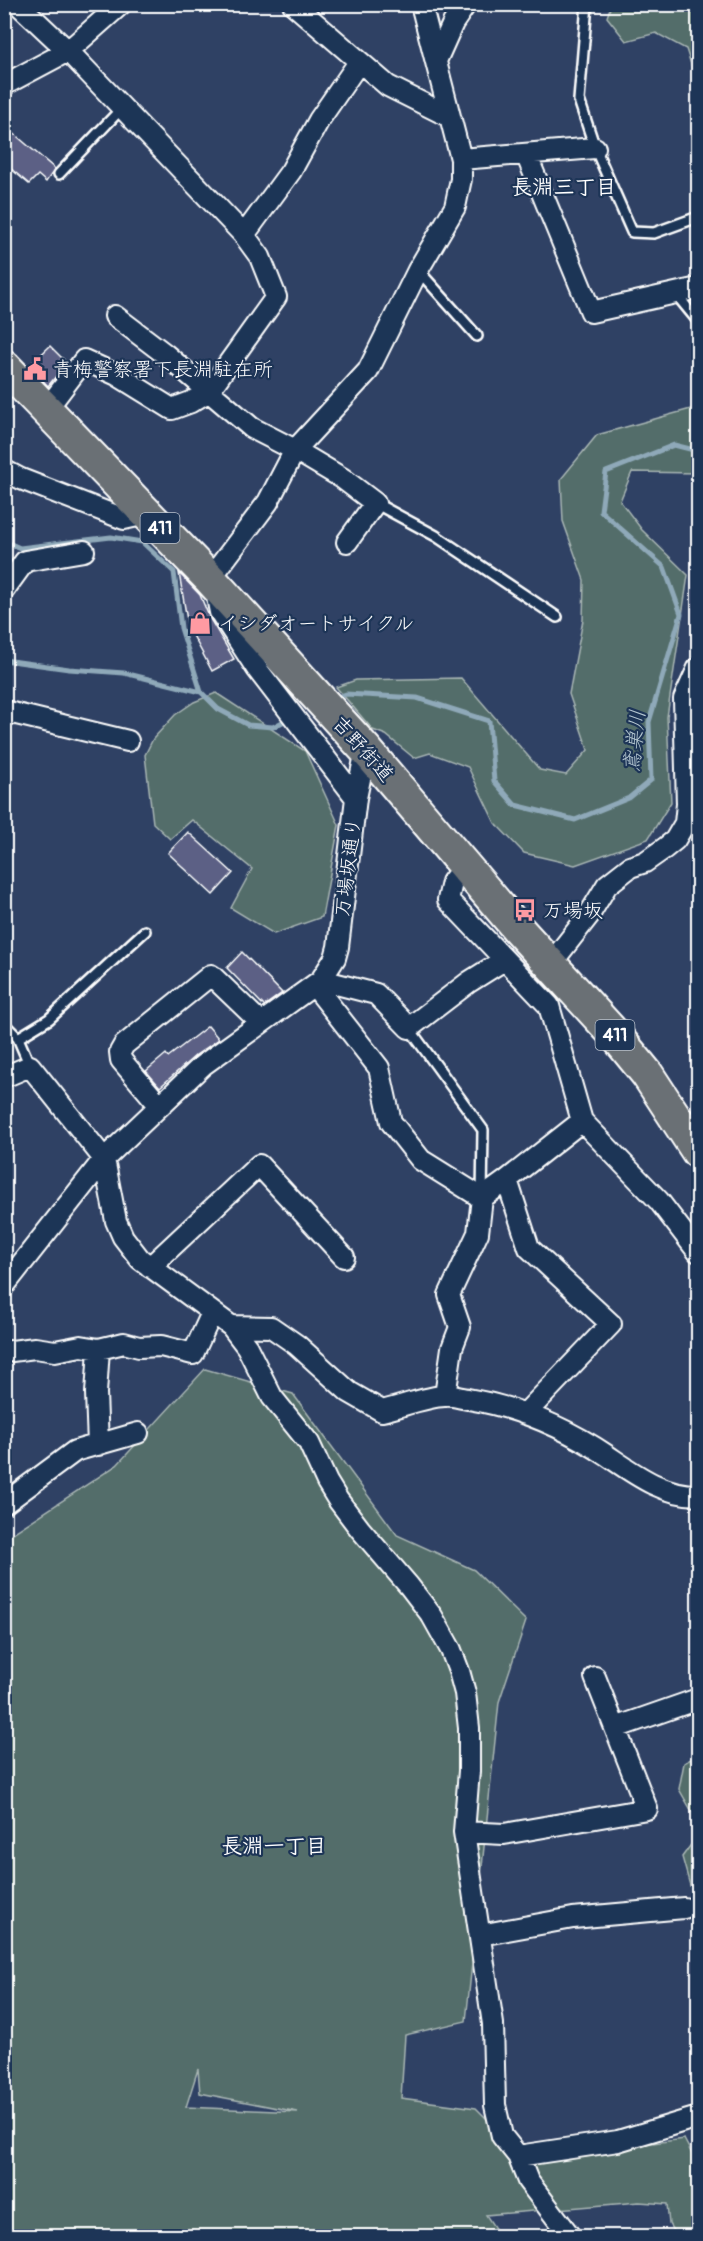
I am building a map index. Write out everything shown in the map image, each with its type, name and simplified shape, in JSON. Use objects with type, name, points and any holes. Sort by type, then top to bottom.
[{"type":"highway","name":"吉野街道","points":[[4,366],[213,583],[308,702],[366,750],[550,965],[616,1036],[646,1074],[699,1152]]},
{"type":"street","points":[[18,4],[68,51],[244,235],[260,257],[276,297],[208,392],[191,402],[172,410],[117,375],[84,360],[46,410]]},
{"type":"street","points":[[4,85],[68,51],[121,4]]},
{"type":"street","points":[[293,4],[388,86],[450,117]]},
{"type":"street","points":[[213,583],[268,502],[295,450],[368,371],[418,270],[455,207],[461,179],[461,159],[421,4]]},
{"type":"street","points":[[436,61],[453,23],[466,4]]},
{"type":"street","points":[[244,235],[291,171],[319,120],[358,62]]},
{"type":"street","points":[[461,159],[595,148]]},
{"type":"street","points":[[526,154],[591,312],[699,288]]},
{"type":"street","points":[[115,315],[252,428],[342,478],[375,503],[347,542]]},
{"type":"street","points":[[4,470],[21,479],[124,519],[146,514]]},
{"type":"street","points":[[4,590],[25,561],[84,551]]},
{"type":"street","points":[[550,965],[589,915],[607,885],[630,867],[645,862],[665,848],[675,840],[685,823],[687,804],[684,699],[693,676],[699,668]]},
{"type":"street","points":[[308,702],[301,726],[356,798]]},
{"type":"street","points":[[4,711],[128,741]]},
{"type":"street","name":"万場坂通り","points":[[317,982],[334,958],[338,947],[356,798],[366,750]]},
{"type":"street","points":[[464,866],[452,882],[448,900],[549,1006],[582,1121],[659,1201],[699,1252]]},
{"type":"street","points":[[4,1286],[104,1159],[202,1065],[317,982],[376,994],[409,1028],[469,982],[504,960]]},
{"type":"street","points":[[160,1106],[121,1060],[120,1052],[123,1045],[211,975],[260,1022]]},
{"type":"street","points":[[317,982],[379,1068],[391,1122],[421,1160],[482,1198]]},
{"type":"street","points":[[4,1077],[30,1066],[104,1159],[116,1221],[123,1237],[140,1259],[231,1326],[248,1347],[272,1397],[309,1443],[338,1500],[426,1609],[451,1650],[465,1694],[469,1728],[469,1771],[464,1832],[493,2024],[495,2105],[502,2136],[518,2156],[528,2181],[570,2236]]},
{"type":"street","points":[[445,1396],[452,1348],[460,1327],[449,1295],[478,1233],[482,1198],[582,1121]]},
{"type":"street","points":[[150,1267],[259,1165],[344,1257]]},
{"type":"street","points":[[507,1180],[529,1248],[611,1324],[525,1414]]},
{"type":"street","points":[[4,1352],[35,1348],[55,1351],[81,1346],[99,1349],[124,1342],[139,1347],[161,1346],[193,1354],[212,1313]]},
{"type":"street","points":[[231,1326],[271,1327],[297,1345],[350,1392],[382,1411],[445,1396],[486,1402],[525,1414],[605,1454],[644,1481],[682,1495],[699,1495]]},
{"type":"street","points":[[98,1445],[96,1393],[99,1349]]},
{"type":"street","points":[[5,1503],[75,1451],[138,1433]]},
{"type":"street","points":[[464,1832],[504,1834],[647,1809],[595,1677]]},
{"type":"street","points":[[615,1728],[699,1699]]},
{"type":"street","points":[[480,1935],[573,1917],[684,1908]]},
{"type":"street","points":[[518,2156],[618,2141],[699,2117]]},
{"type":"lane","points":[[587,4],[579,100],[595,148],[632,232],[654,233],[699,217]]},
{"type":"lane","points":[[59,174],[122,108]]},
{"type":"lane","points":[[418,270],[477,336]]},
{"type":"lane","points":[[675,293],[699,321]]},
{"type":"lane","points":[[375,503],[436,536],[557,617]]},
{"type":"lane","points":[[18,1038],[50,1018],[145,932]]},
{"type":"lane","points":[[4,1024],[18,1038],[30,1066]]},
{"type":"lane","points":[[409,1028],[483,1130],[482,1198]]},
{"type":"green space","points":[[611,5],[698,5],[698,86],[686,49],[656,33],[626,41],[607,17]]},
{"type":"green space","points":[[698,407],[698,473],[632,472],[620,501],[642,530],[688,575],[667,717],[671,802],[648,839],[575,865],[524,853],[495,823],[468,767],[430,753],[414,758],[386,735],[373,730],[336,687],[356,680],[461,678],[540,770],[566,775],[588,750],[569,694],[583,620],[584,580],[563,521],[561,479],[597,435]]},
{"type":"green space","points":[[216,693],[305,751],[339,825],[322,917],[274,934],[231,908],[252,869],[192,820],[170,839],[153,823],[145,755],[153,739],[175,715],[194,702]]},
{"type":"green space","points":[[205,1369],[293,1394],[397,1535],[474,1570],[526,1621],[499,1702],[466,2021],[405,2035],[401,2098],[476,2108],[527,2159],[684,2139],[693,2156],[698,2153],[698,2236],[676,2236],[669,2224],[667,2204],[639,2202],[486,2215],[500,2236],[5,2236],[5,1534],[10,1535],[117,1465]],"holes":[[[198,2069],[200,2093],[298,2112],[186,2107]]]},
{"type":"green space","points":[[698,1755],[698,1822],[679,1789],[684,1763]]},
{"type":"green space","points":[[698,1835],[698,1914],[682,1857]]},
{"type":"building","points":[[4,125],[55,169],[46,182],[38,175],[29,184],[4,163]]},
{"type":"building","points":[[50,346],[67,363],[48,386],[29,366]]},
{"type":"building","points":[[179,573],[200,595],[210,619],[234,659],[212,671],[188,626]]},
{"type":"building","points":[[188,832],[233,873],[213,895],[168,853]]},
{"type":"building","points":[[242,952],[282,993],[264,1006],[227,968]]},
{"type":"building","points":[[208,1026],[219,1039],[196,1055],[160,1087],[146,1071],[166,1054],[168,1057]]},
{"type":"waterway","name":"鳶巣川","points":[[334,698],[346,694],[417,698],[489,721],[494,781],[515,805],[575,820],[629,798],[651,780],[649,722],[681,614],[664,567],[601,511],[606,472],[674,445],[698,451]]},
{"type":"waterway","points":[[4,541],[20,548],[111,537],[142,542],[174,572],[181,628],[201,692]]},
{"type":"waterway","points":[[4,660],[69,669],[124,673],[201,692],[218,709],[248,725],[273,727],[290,718]]},
{"type":"place","name":"青梅警察署下長淵駐在所","points":[[35,369]]},
{"type":"place","name":"イシダオートサイクル","points":[[200,623]]},
{"type":"place","name":"万場坂","points":[[525,910]]},
{"type":"district","name":"長淵三丁目","points":[[564,187]]},
{"type":"district","name":"長淵一丁目","points":[[274,1846]]}]
